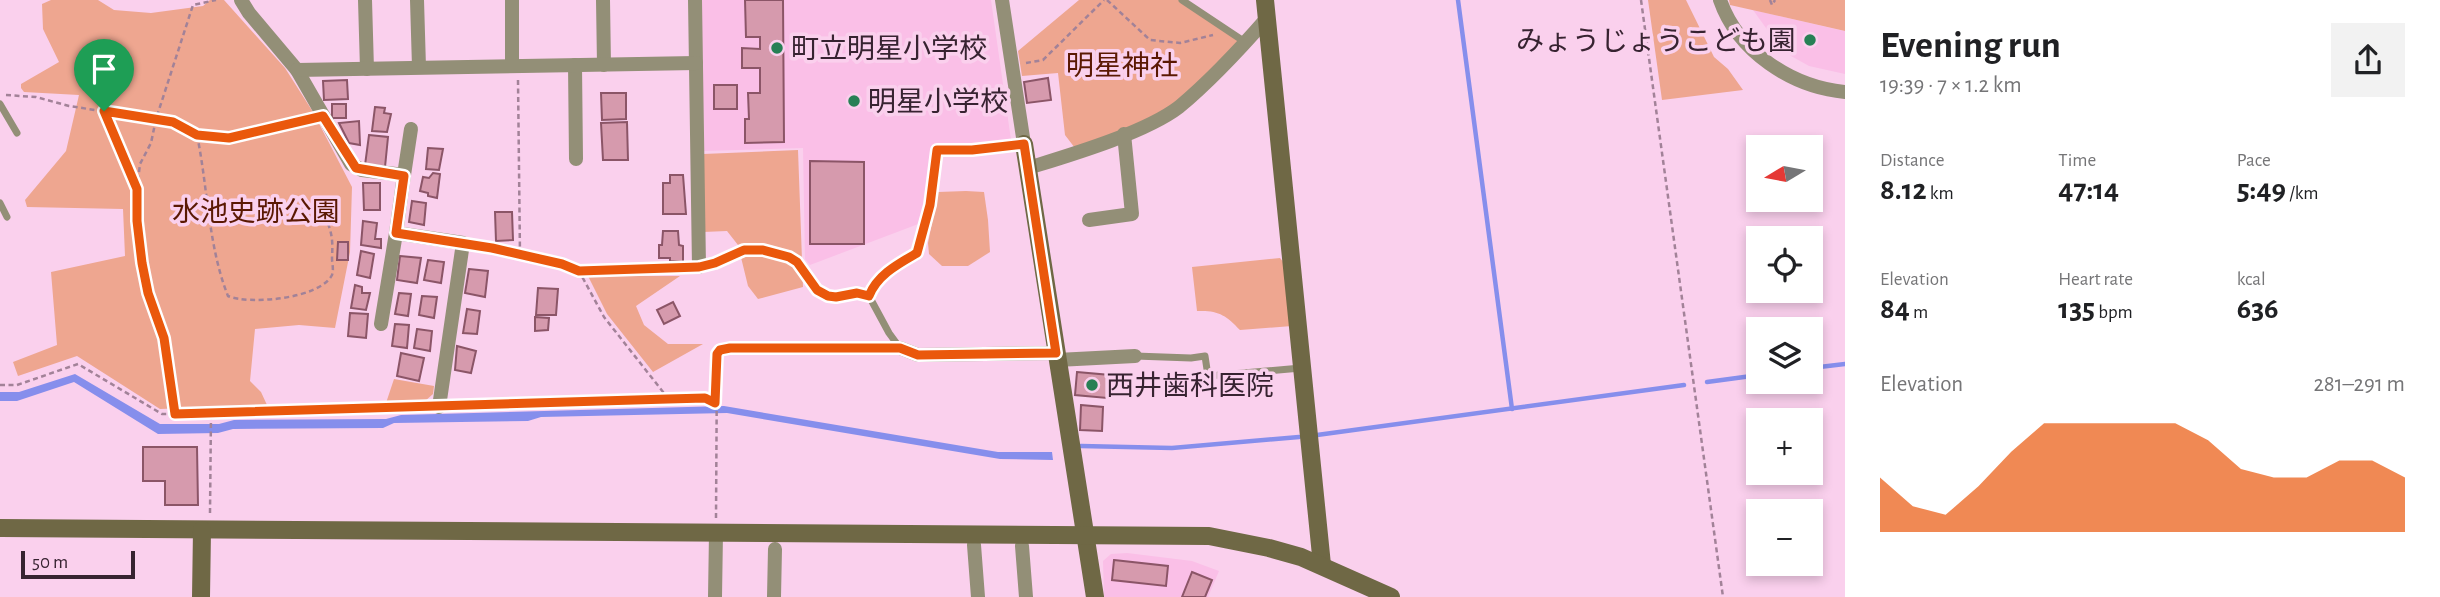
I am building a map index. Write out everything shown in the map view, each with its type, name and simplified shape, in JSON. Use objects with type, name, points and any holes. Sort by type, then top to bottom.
[{"type":"street","points":[[241,0],[297,70],[356,168],[404,176]]},
{"type":"street","points":[[365,0],[367,69]]},
{"type":"street","points":[[417,0],[419,67]]},
{"type":"street","points":[[512,0],[515,65]]},
{"type":"street","points":[[603,0],[604,65]]},
{"type":"street","points":[[695,0],[699,267]]},
{"type":"street","points":[[1002,0],[1095,597]]},
{"type":"street","points":[[1265,0],[1322,565]]},
{"type":"street","points":[[1720,0],[1742,37],[1768,64],[1801,82],[1845,92]]},
{"type":"street","points":[[1028,168],[1124,134],[1177,108],[1246,43],[1267,18]]},
{"type":"street","points":[[297,70],[696,63]]},
{"type":"street","points":[[575,65],[576,159]]},
{"type":"street","points":[[381,324],[411,129]]},
{"type":"street","points":[[1089,220],[1132,214],[1124,134]]},
{"type":"street","points":[[396,233],[463,243],[439,407]]},
{"type":"street","points":[[900,348],[918,355],[1135,356]]},
{"type":"street","points":[[0,528],[1209,536],[1269,548],[1322,565],[1391,597]]},
{"type":"street","points":[[201,597],[206,530]]},
{"type":"street","points":[[715,597],[716,533]]},
{"type":"street","points":[[974,545],[978,597]]},
{"type":"street","points":[[774,597],[775,546]]},
{"type":"street","points":[[1021,546],[1026,597]]},
{"type":"lane","points":[[1182,0],[1246,43]]},
{"type":"lane","points":[[0,104],[16,133]]},
{"type":"lane","points":[[0,203],[7,217]]},
{"type":"lane","points":[[463,243],[494,249]]},
{"type":"lane","points":[[869,296],[900,348]]},
{"type":"lane","points":[[1135,356],[1205,356],[1208,376],[1303,368]]},
{"type":"path","points":[[175,414],[164,338],[148,293],[142,263],[137,221],[137,189],[140,164],[152,143],[156,119],[193,5],[216,0]]},
{"type":"path","points":[[1012,64],[1042,60],[1106,0],[1150,40],[1180,43],[1230,31]]},
{"type":"path","points":[[1641,0],[1723,597]]},
{"type":"path","points":[[1770,0],[1772,5],[1775,0]]},
{"type":"path","points":[[515,65],[520,255]]},
{"type":"path","points":[[0,95],[36,97],[69,106],[173,122],[197,135],[229,138],[323,116]]},
{"type":"path","points":[[104,111],[137,189]]},
{"type":"path","points":[[197,135],[221,279],[228,296],[245,300],[272,300],[315,288],[328,279],[333,270],[334,243],[325,215]]},
{"type":"path","points":[[494,249],[562,264],[579,271],[699,267],[744,250],[763,250],[797,262],[817,290],[828,296],[857,293],[869,296],[874,284],[895,266],[917,253],[930,205],[937,150],[972,150],[1024,144]]},
{"type":"path","points":[[579,271],[604,317],[668,399]]},
{"type":"path","points":[[716,533],[715,403],[717,354],[720,350],[900,348]]},
{"type":"path","points":[[0,385],[17,385],[78,364],[162,414],[705,398],[715,403]]},
{"type":"path","points":[[206,530],[211,414]]},
{"type":"shaded area","name":"明星小学校","points":[[701,0],[991,0],[1011,140],[973,146],[933,145],[926,205],[921,223],[810,265],[805,259],[803,148],[704,151]]},
{"type":"shaded area","name":"みょうじょうこども園","points":[[1753,10],[1844,31],[1845,29],[1845,74],[1809,66],[1791,56],[1779,46]]},
{"type":"shaded area","points":[[1127,553],[1192,561],[1219,571],[1208,597],[1104,597],[1103,561],[1111,554]]},
{"type":"green space","name":"水池史跡公園","points":[[51,0],[98,0],[114,10],[151,13],[203,6],[210,0],[224,0],[285,68],[313,112],[352,187],[350,252],[335,328],[299,325],[255,329],[250,381],[261,392],[267,405],[160,409],[77,356],[18,376],[13,362],[57,345],[51,272],[125,256],[123,209],[27,207],[25,200],[66,151],[79,95],[24,92],[21,88],[21,84],[59,62],[43,29],[42,4]]},
{"type":"green space","name":"明星神社","points":[[1079,0],[1182,0],[1246,43],[1177,108],[1078,152],[1065,135],[1058,73],[1022,76],[1018,51]]},
{"type":"green space","points":[[1648,0],[1686,0],[1714,57],[1728,69],[1743,90],[1662,100]]},
{"type":"green space","points":[[1729,0],[1845,0],[1845,31],[1730,5]]},
{"type":"green space","points":[[798,150],[803,287],[758,299],[748,286],[738,245],[727,231],[703,232],[703,154]]},
{"type":"green space","points":[[938,192],[984,192],[990,252],[968,266],[942,266],[929,254],[928,243]]},
{"type":"green space","points":[[1280,258],[1284,263],[1292,326],[1240,330],[1221,314],[1197,311],[1192,267]]},
{"type":"green space","points":[[588,276],[680,276],[636,306],[644,325],[668,344],[703,344],[653,372],[607,314]]},
{"type":"green space","points":[[394,379],[434,386],[433,394],[424,402],[386,403]]},
{"type":"water","points":[[75,374],[160,424],[219,424],[234,420],[386,419],[401,415],[724,406],[998,452],[1052,452],[1053,460],[1000,459],[727,413],[541,417],[528,421],[394,423],[383,428],[233,429],[218,433],[158,434],[74,382],[17,401],[0,401],[0,392],[19,392]]},
{"type":"building","points":[[745,0],[783,0],[784,142],[745,143],[745,119],[749,119],[748,93],[760,93],[760,68],[742,68],[742,48],[760,49],[760,37],[746,37]]},
{"type":"building","points":[[1048,78],[1051,100],[1027,103],[1024,82]]},
{"type":"building","points":[[347,80],[348,99],[324,100],[323,81]]},
{"type":"building","points":[[714,85],[737,85],[737,109],[714,109]]},
{"type":"building","points":[[601,93],[626,93],[626,119],[602,120]]},
{"type":"building","points":[[332,104],[346,104],[346,118],[332,118]]},
{"type":"building","points":[[375,107],[385,108],[384,113],[391,114],[387,132],[372,131]]},
{"type":"building","points":[[359,121],[360,145],[349,143],[339,123]]},
{"type":"building","points":[[627,122],[628,160],[603,160],[601,123]]},
{"type":"building","points":[[369,135],[388,137],[385,167],[365,165]]},
{"type":"building","points":[[428,148],[443,149],[439,170],[426,169]]},
{"type":"building","points":[[810,161],[864,162],[864,244],[810,244]]},
{"type":"building","points":[[433,173],[440,174],[437,198],[420,191],[423,177],[429,178]]},
{"type":"building","points":[[670,175],[683,175],[686,214],[663,214],[663,183],[670,183]]},
{"type":"building","points":[[363,183],[380,183],[380,210],[364,210]]},
{"type":"building","points":[[412,201],[426,203],[424,225],[409,222]]},
{"type":"building","points":[[495,212],[512,212],[513,240],[496,241]]},
{"type":"building","points":[[363,221],[377,223],[375,239],[381,239],[381,248],[361,245]]},
{"type":"building","points":[[663,231],[678,231],[679,245],[683,246],[683,262],[659,258]]},
{"type":"building","points":[[338,242],[348,242],[348,260],[337,260]]},
{"type":"building","points":[[361,251],[374,254],[370,278],[357,275]]},
{"type":"building","points":[[400,256],[421,258],[417,283],[397,280]]},
{"type":"building","points":[[428,260],[444,262],[441,283],[424,280]]},
{"type":"building","points":[[469,269],[488,271],[485,297],[465,293]]},
{"type":"building","points":[[355,285],[362,287],[362,293],[370,293],[366,310],[351,308]]},
{"type":"building","points":[[538,288],[558,289],[556,315],[536,315]]},
{"type":"building","points":[[399,293],[411,294],[408,316],[395,314]]},
{"type":"building","points":[[422,296],[437,297],[434,318],[419,315]]},
{"type":"building","points":[[673,302],[680,316],[664,324],[657,310]]},
{"type":"building","points":[[467,309],[480,311],[477,334],[463,333]]},
{"type":"building","points":[[350,313],[368,314],[366,338],[348,336]]},
{"type":"building","points":[[535,317],[549,318],[548,330],[535,331]]},
{"type":"building","points":[[395,324],[409,325],[407,348],[392,346]]},
{"type":"building","points":[[417,329],[432,331],[430,351],[414,348]]},
{"type":"building","points":[[457,346],[476,351],[471,373],[455,370]]},
{"type":"building","points":[[401,353],[424,358],[419,381],[397,376]]},
{"type":"building","name":"西井歯科医院","points":[[1077,372],[1110,375],[1107,398],[1075,395]]},
{"type":"building","points":[[1081,405],[1103,407],[1102,431],[1080,430]]},
{"type":"building","points":[[143,447],[197,447],[198,505],[165,505],[165,481],[143,481]]},
{"type":"building","points":[[1114,560],[1168,566],[1166,586],[1112,580]]},
{"type":"building","points":[[1192,572],[1212,580],[1205,597],[1182,597]]},
{"type":"waterway","points":[[1458,0],[1512,409]]},
{"type":"waterway","points":[[1823,367],[1845,364]]},
{"type":"waterway","points":[[1707,382],[1746,377]]},
{"type":"waterway","points":[[1317,435],[1684,385]]},
{"type":"waterway","points":[[1081,446],[1172,448],[1299,437]]},
{"type":"place","name":"みょうじょうこども園","points":[[1810,40]]},
{"type":"place","name":"町立明星小学校","points":[[777,48]]},
{"type":"place","name":"明星小学校","points":[[854,101]]},
{"type":"place","name":"西井歯科医院","points":[[1092,385]]},
{"type":"route","points":[[104,111],[173,122],[197,135],[229,138],[323,116],[356,168],[404,176],[396,233],[492,248],[562,264],[579,271],[699,267],[744,250],[763,250],[797,262],[817,290],[836,297],[857,293],[869,296],[874,284],[895,266],[917,253],[930,205],[937,150],[972,150],[1024,144],[1056,353],[918,355],[900,348],[730,348],[720,350],[717,354],[715,403],[705,398],[175,414],[164,338],[148,293],[142,263],[137,221],[137,189],[104,111]]}]
